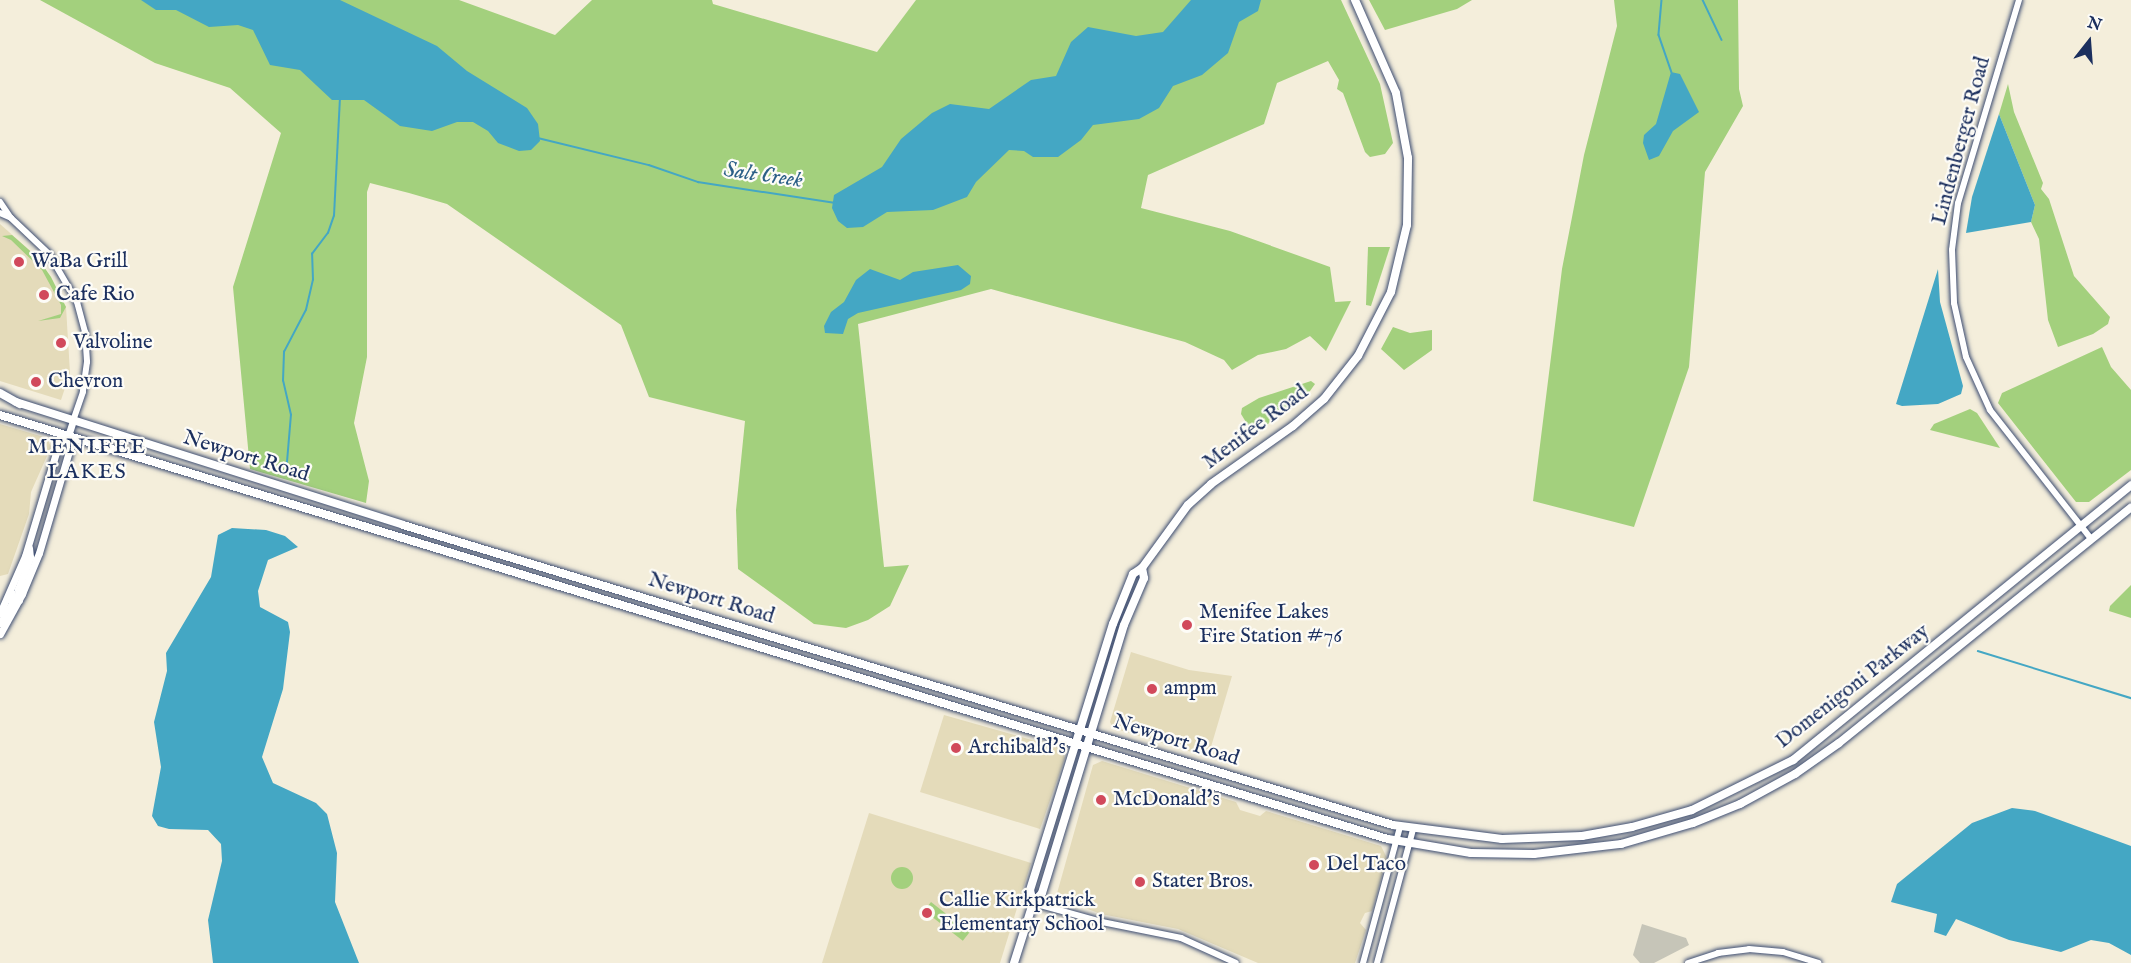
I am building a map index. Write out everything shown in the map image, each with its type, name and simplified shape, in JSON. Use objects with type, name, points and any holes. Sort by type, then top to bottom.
[{"type":"highway","points":[[0,396],[20,404]]},
{"type":"main road","name":"Menifee Road","points":[[1033,903],[1030,890],[1117,611],[1133,574],[1142,568],[1167,530],[1204,491],[1293,426],[1324,399],[1358,356],[1391,292],[1407,225],[1408,158],[1396,93],[1357,4]]},
{"type":"main road","name":"Newport Road","points":[[20,404],[1081,731],[1413,830]]},
{"type":"main road","name":"Newport Road","points":[[0,415],[1410,844]]},
{"type":"main road","points":[[0,634],[19,601],[46,531],[70,447],[68,436],[73,421]]},
{"type":"main road","points":[[0,613],[12,590],[28,545],[59,444],[68,436]]},
{"type":"main road","name":"Domenigoni Parkway","points":[[1413,830],[1502,839],[1582,836],[1682,813],[1727,795],[1793,760],[1832,731],[2131,485]]},
{"type":"main road","name":"Domenigoni Parkway","points":[[1410,844],[1471,853],[1572,851],[1621,844],[1694,824],[1740,804],[1796,774],[1839,743],[2131,507]]},
{"type":"main road","points":[[19,601],[18,589],[30,557],[28,545]]},
{"type":"main road","name":"Menifee Road","points":[[1014,963],[1033,903],[1042,894],[1124,625],[1144,579],[1142,568]]},
{"type":"main road","points":[[0,623],[12,603],[12,590]]},
{"type":"street","name":"Lindenberger Road","points":[[2019,0],[1958,203],[1952,250],[1953,303],[1966,357],[1990,410],[2091,539]]},
{"type":"street","points":[[0,202],[11,218],[59,267],[80,310],[85,332],[86,372],[73,421]]},
{"type":"street","points":[[0,213],[11,218]]},
{"type":"street","points":[[1363,963],[1400,827]]},
{"type":"street","points":[[1377,963],[1413,830]]},
{"type":"street","points":[[1033,903],[1102,922],[1173,936],[1236,963]]},
{"type":"street","points":[[1688,963],[1734,950],[1768,950],[1818,963]]},
{"type":"shaded area","points":[[0,224],[37,257],[66,307],[70,373],[61,400],[0,381]]},
{"type":"shaded area","points":[[0,424],[47,438],[51,447],[31,492],[29,514],[8,574],[0,576]]},
{"type":"shaded area","points":[[1131,652],[1189,670],[1232,676],[1208,757],[1113,728],[1110,722]]},
{"type":"shaded area","points":[[944,715],[1060,748],[1065,758],[1040,829],[920,792]]},
{"type":"shaded area","points":[[1102,761],[1236,802],[1240,810],[1260,816],[1266,811],[1381,846],[1387,858],[1372,911],[1365,913],[1360,923],[1366,930],[1355,963],[1258,963],[1178,929],[1101,914],[1056,897],[1093,765]]},
{"type":"shaded area","name":"Callie Kirkpatrick Elementary School","points":[[869,813],[1031,863],[1000,963],[822,963]]},
{"type":"shaded area","points":[[1642,924],[1686,938],[1689,945],[1654,963],[1640,963],[1633,955]]},
{"type":"green space","points":[[40,0],[459,0],[555,35],[592,0],[712,0],[713,4],[877,52],[916,0],[1341,0],[1380,84],[1393,143],[1385,154],[1370,157],[1365,152],[1343,93],[1337,89],[1339,80],[1328,61],[1277,83],[1264,124],[1148,175],[1141,208],[1230,231],[1330,267],[1335,302],[1351,301],[1326,351],[1310,336],[1286,349],[1258,355],[1232,370],[1224,360],[1185,342],[991,289],[858,324],[884,567],[909,565],[890,606],[868,620],[846,628],[814,624],[738,569],[736,510],[745,421],[649,397],[621,325],[447,204],[409,193],[370,183],[367,192],[367,357],[354,423],[369,481],[366,503],[250,469],[233,287],[281,133],[230,88],[155,63]]},
{"type":"green space","points":[[1369,0],[1472,0],[1457,9],[1385,30]]},
{"type":"green space","points":[[1614,0],[1738,0],[1739,89],[1743,106],[1705,172],[1689,367],[1634,527],[1533,501],[1562,269],[1584,155],[1617,26]]},
{"type":"green space","points":[[2008,84],[2014,112],[2043,183],[2041,189],[2049,199],[2074,276],[2110,317],[2108,324],[2093,334],[2058,347],[2048,320],[2039,239],[2031,222],[2035,205],[1999,114]]},
{"type":"green space","points":[[12,235],[37,257],[51,277],[66,307],[60,318],[38,321],[61,314],[61,305],[42,270],[11,240],[2,236]]},
{"type":"green space","points":[[1368,247],[1390,247],[1371,306],[1366,305]]},
{"type":"green space","points":[[1393,327],[1410,333],[1432,330],[1432,350],[1404,370],[1381,349]]},
{"type":"green space","points":[[2102,347],[2111,367],[2131,390],[2131,470],[2089,502],[2076,502],[1998,403],[2002,393]]},
{"type":"green space","points":[[1311,381],[1315,384],[1310,391],[1260,430],[1249,427],[1241,414],[1242,408],[1259,398]]},
{"type":"green space","points":[[1970,409],[1977,413],[2000,448],[1930,430],[1934,424]]},
{"type":"green space","points":[[2131,585],[2131,618],[2109,611],[2110,606]]},
{"type":"green space","points":[[898,867],[906,867],[913,874],[913,882],[906,889],[898,889],[891,882],[891,874]]},
{"type":"green space","points":[[931,902],[970,932],[963,941],[924,911]]},
{"type":"water","points":[[141,0],[340,0],[437,46],[467,71],[527,108],[538,124],[540,141],[531,150],[519,151],[498,143],[488,131],[473,122],[457,122],[432,131],[400,126],[364,100],[332,100],[300,70],[270,65],[253,30],[238,25],[209,27],[176,10],[156,10]]},
{"type":"water","points":[[1191,0],[1261,0],[1258,11],[1239,22],[1228,53],[1202,75],[1173,86],[1159,108],[1139,119],[1093,125],[1081,140],[1058,157],[1033,157],[1024,151],[1009,150],[976,182],[967,197],[933,210],[887,212],[863,227],[847,228],[838,221],[832,208],[834,195],[882,167],[901,139],[932,113],[950,104],[989,109],[1031,80],[1056,76],[1071,42],[1088,27],[1136,36],[1163,32]]},
{"type":"water","points":[[1671,72],[1680,74],[1699,112],[1673,131],[1659,156],[1649,160],[1643,143],[1644,135],[1656,124]]},
{"type":"water","points":[[1999,114],[2035,205],[2031,222],[1966,233],[1972,197]]},
{"type":"water","points":[[958,265],[971,276],[970,284],[961,290],[858,313],[848,319],[843,334],[825,333],[824,326],[831,312],[844,302],[856,280],[870,269],[900,280],[913,272]]},
{"type":"water","points":[[1938,269],[1940,302],[1963,386],[1961,394],[1938,404],[1902,406],[1896,404]]},
{"type":"water","points":[[232,528],[266,530],[285,536],[298,547],[268,560],[258,591],[260,607],[288,622],[290,632],[283,689],[262,757],[273,783],[316,803],[327,814],[337,853],[335,902],[359,963],[213,963],[208,920],[222,861],[221,844],[208,830],[169,829],[158,826],[152,816],[161,767],[154,722],[167,671],[166,653],[211,577],[218,535]]},
{"type":"water","points":[[2012,808],[2035,811],[2131,846],[2131,955],[2109,943],[2091,940],[2061,952],[2009,940],[1956,919],[1946,936],[1934,932],[1937,914],[1891,902],[1897,884],[1972,823]]},
{"type":"waterway","points":[[1662,0],[1659,35],[1672,72]]},
{"type":"waterway","points":[[1703,0],[1722,40]]},
{"type":"waterway","points":[[286,474],[291,415],[283,381],[284,352],[306,310],[313,280],[312,254],[328,233],[334,216],[340,99]]},
{"type":"waterway","name":"Salt Creek","points":[[538,138],[649,165],[698,182],[835,203]]},
{"type":"waterway","points":[[1978,651],[2131,698]]},
{"type":"place","name":"WaBa Grill","points":[[19,262]]},
{"type":"place","name":"Cafe Rio","points":[[44,295]]},
{"type":"place","name":"Valvoline","points":[[61,343]]},
{"type":"place","name":"Chevron","points":[[36,382]]},
{"type":"place","name":"Menifee Lakes Fire Station #76","points":[[1187,625]]},
{"type":"place","name":"ampm","points":[[1152,689]]},
{"type":"place","name":"Archibald's","points":[[956,748]]},
{"type":"place","name":"McDonald's","points":[[1101,800]]},
{"type":"place","name":"Del Taco","points":[[1314,865]]},
{"type":"place","name":"Stater Bros.","points":[[1140,882]]},
{"type":"place","name":"Callie Kirkpatrick Elementary School","points":[[927,913]]},
{"type":"district","name":"MENIFEE LAKES","points":[[87,460]]}]
